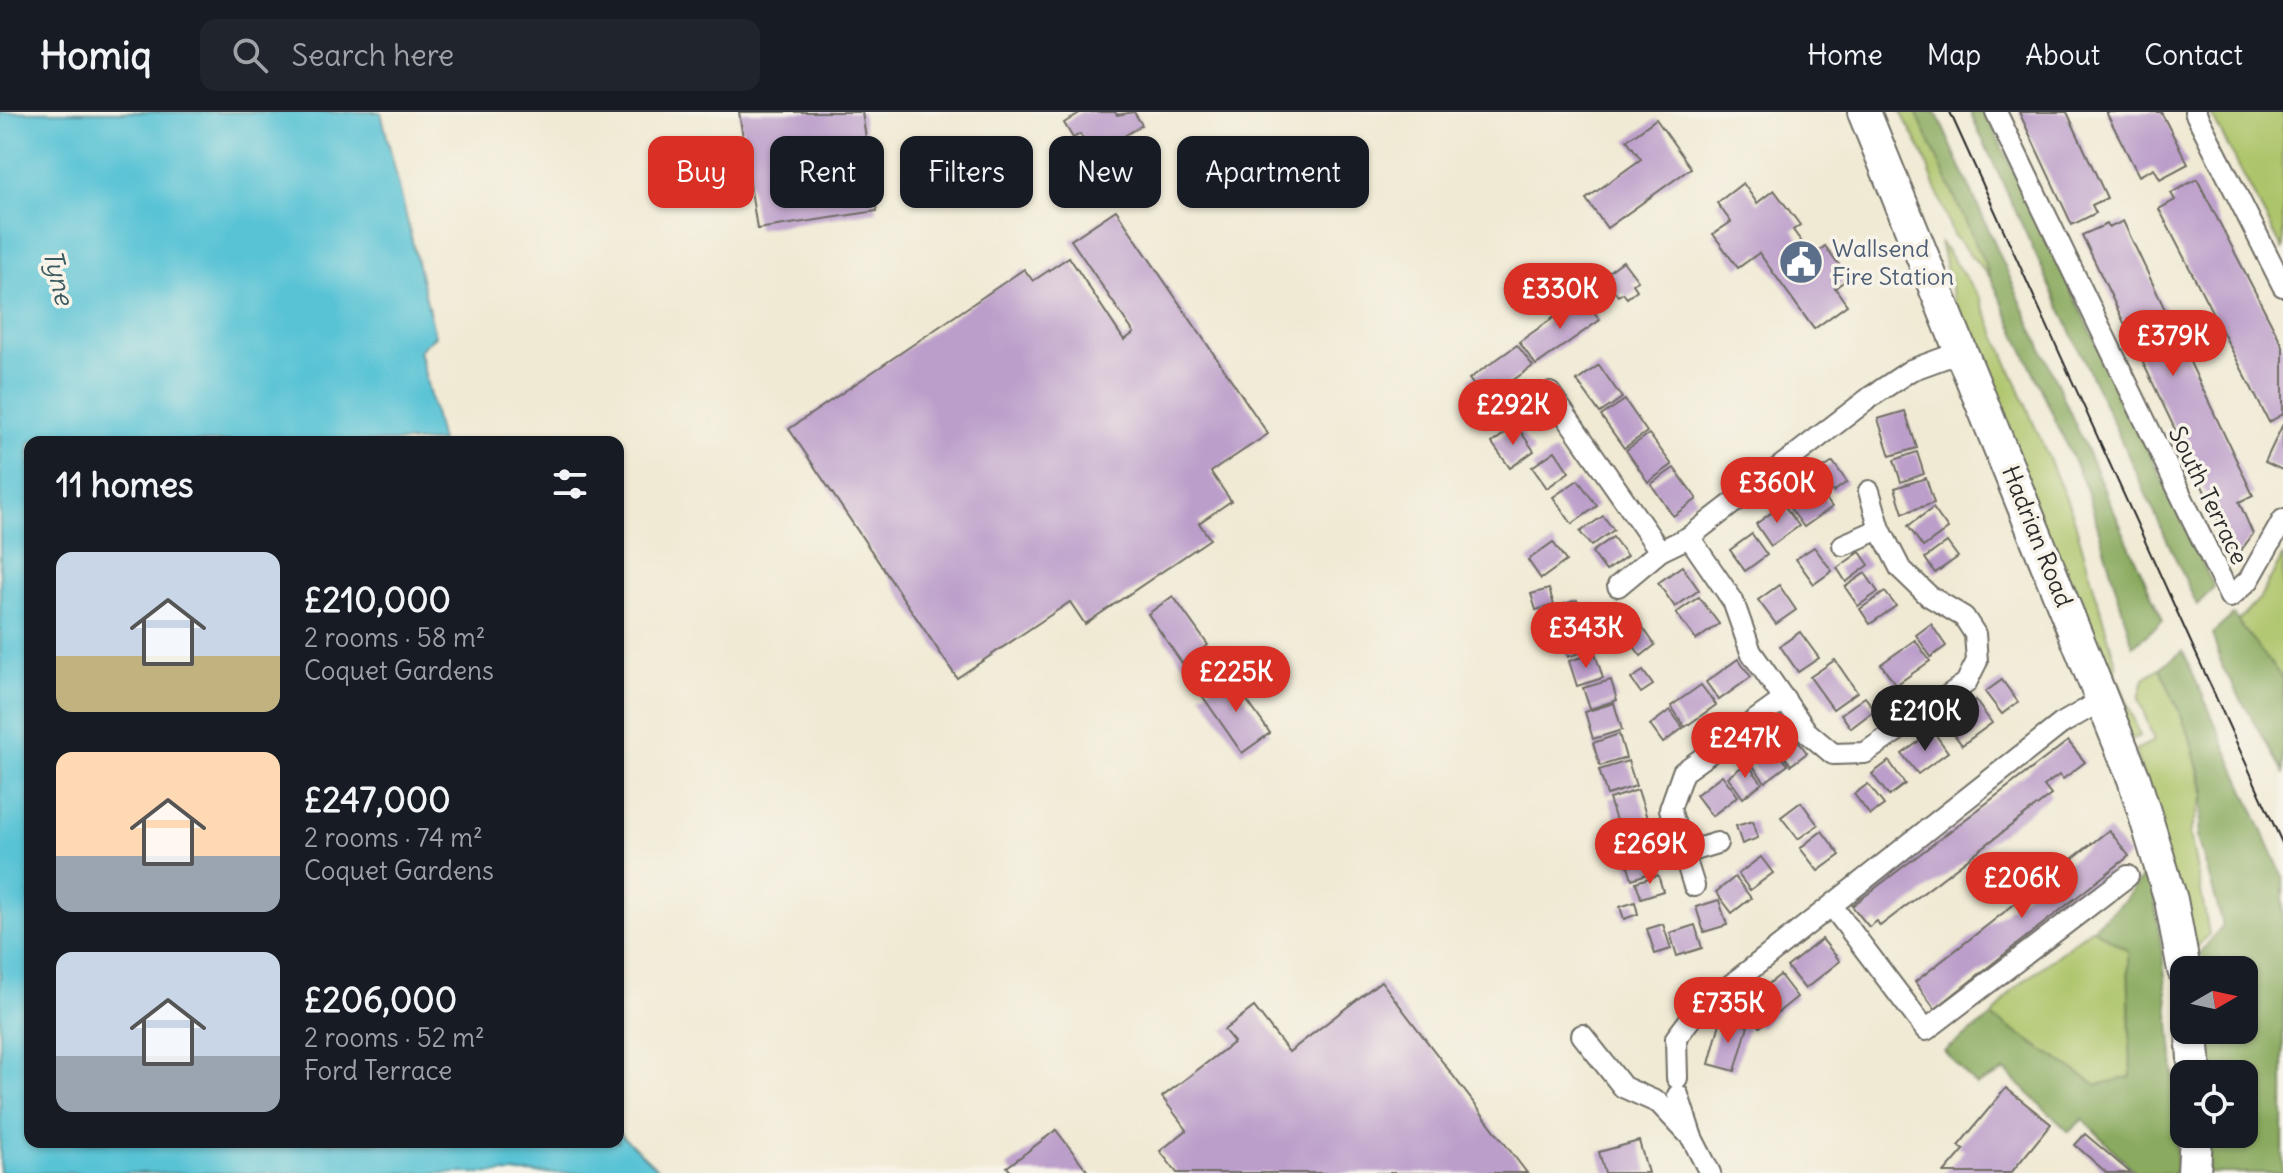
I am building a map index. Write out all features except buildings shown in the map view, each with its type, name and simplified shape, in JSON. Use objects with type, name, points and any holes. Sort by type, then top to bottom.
[{"type":"main road","name":"Hadrian Road","points":[[1864,112],[2104,699],[2156,845],[2181,956]]},
{"type":"main road","points":[[2194,1173],[2195,1148]]},
{"type":"street","name":"South Terrace","points":[[1996,112],[2230,597],[2249,580],[2283,520]]},
{"type":"street","points":[[2195,112],[2283,286]]},
{"type":"street","points":[[1618,586],[1660,551],[1689,537],[1872,396],[1911,370],[1963,351]]},
{"type":"street","points":[[1550,393],[1660,551]]},
{"type":"street","points":[[1689,537],[1733,601],[1751,652],[1807,732],[1833,754],[1865,753],[1966,683],[1977,661],[1975,634],[1964,617],[1929,596],[1900,568],[1880,529],[1869,491]]},
{"type":"street","points":[[1843,545],[1880,529]]},
{"type":"street","points":[[1694,886],[1670,809],[1683,772],[1785,699]]},
{"type":"street","points":[[1710,1173],[1692,1138],[1678,1087],[1676,1038],[1694,1014],[2061,724],[2104,699]]},
{"type":"street","points":[[1684,853],[1717,843]]},
{"type":"street","points":[[1832,906],[1926,1030],[2128,876]]},
{"type":"street","points":[[1582,1035],[1623,1087],[1659,1103],[1692,1138]]},
{"type":"green space","points":[[1901,112],[1927,112],[1990,277],[1953,235],[1923,153]]},
{"type":"green space","points":[[1916,112],[1936,112],[2163,621],[2133,646],[2087,490]]},
{"type":"green space","points":[[1970,112],[1985,112],[2214,587],[2197,605]]},
{"type":"green space","points":[[2210,112],[2283,112],[2283,250]]},
{"type":"green space","points":[[1940,242],[1980,298],[2073,515],[2117,667],[2115,671],[2140,736],[2130,740],[1958,317]]},
{"type":"green space","points":[[2283,555],[2283,693],[2235,624],[2260,598]]},
{"type":"green space","points":[[2233,615],[2283,679],[2283,772],[2223,668],[2212,634]]},
{"type":"green space","points":[[2183,651],[2283,877],[2283,1173],[2208,1173],[2209,1148],[2258,1148],[2258,1060],[2209,1060],[2208,1044],[2258,1044],[2258,956],[2201,956],[2201,952],[2223,925],[2198,838],[2205,789],[2189,734],[2160,668]]},
{"type":"green space","points":[[2160,668],[2189,734],[2204,794],[2190,834],[2209,934],[2193,951],[2135,750],[2154,741],[2139,699],[2144,678]]},
{"type":"green space","points":[[2150,866],[2173,1057],[2170,1060],[2170,1148],[2176,1148],[2176,1173],[2136,1173],[2083,1119],[2069,1132],[2005,1071],[1976,1085],[1944,1051],[1992,1017],[2097,1085],[2131,1077],[2128,951],[2092,928],[2123,902]]},
{"type":"green space","points":[[2092,928],[2128,951],[2131,1077],[2097,1085],[1992,1017],[2013,990]]},
{"type":"water","name":"Tyne","points":[[0,112],[381,112],[435,336],[419,350],[440,436],[24,436],[24,1148],[624,1148],[624,1138],[662,1173],[0,1173]]},
{"type":"tram line","points":[[1950,112],[2283,845]]},
{"type":"place","name":"Wallsend Fire Station","points":[[1801,262]]}]
